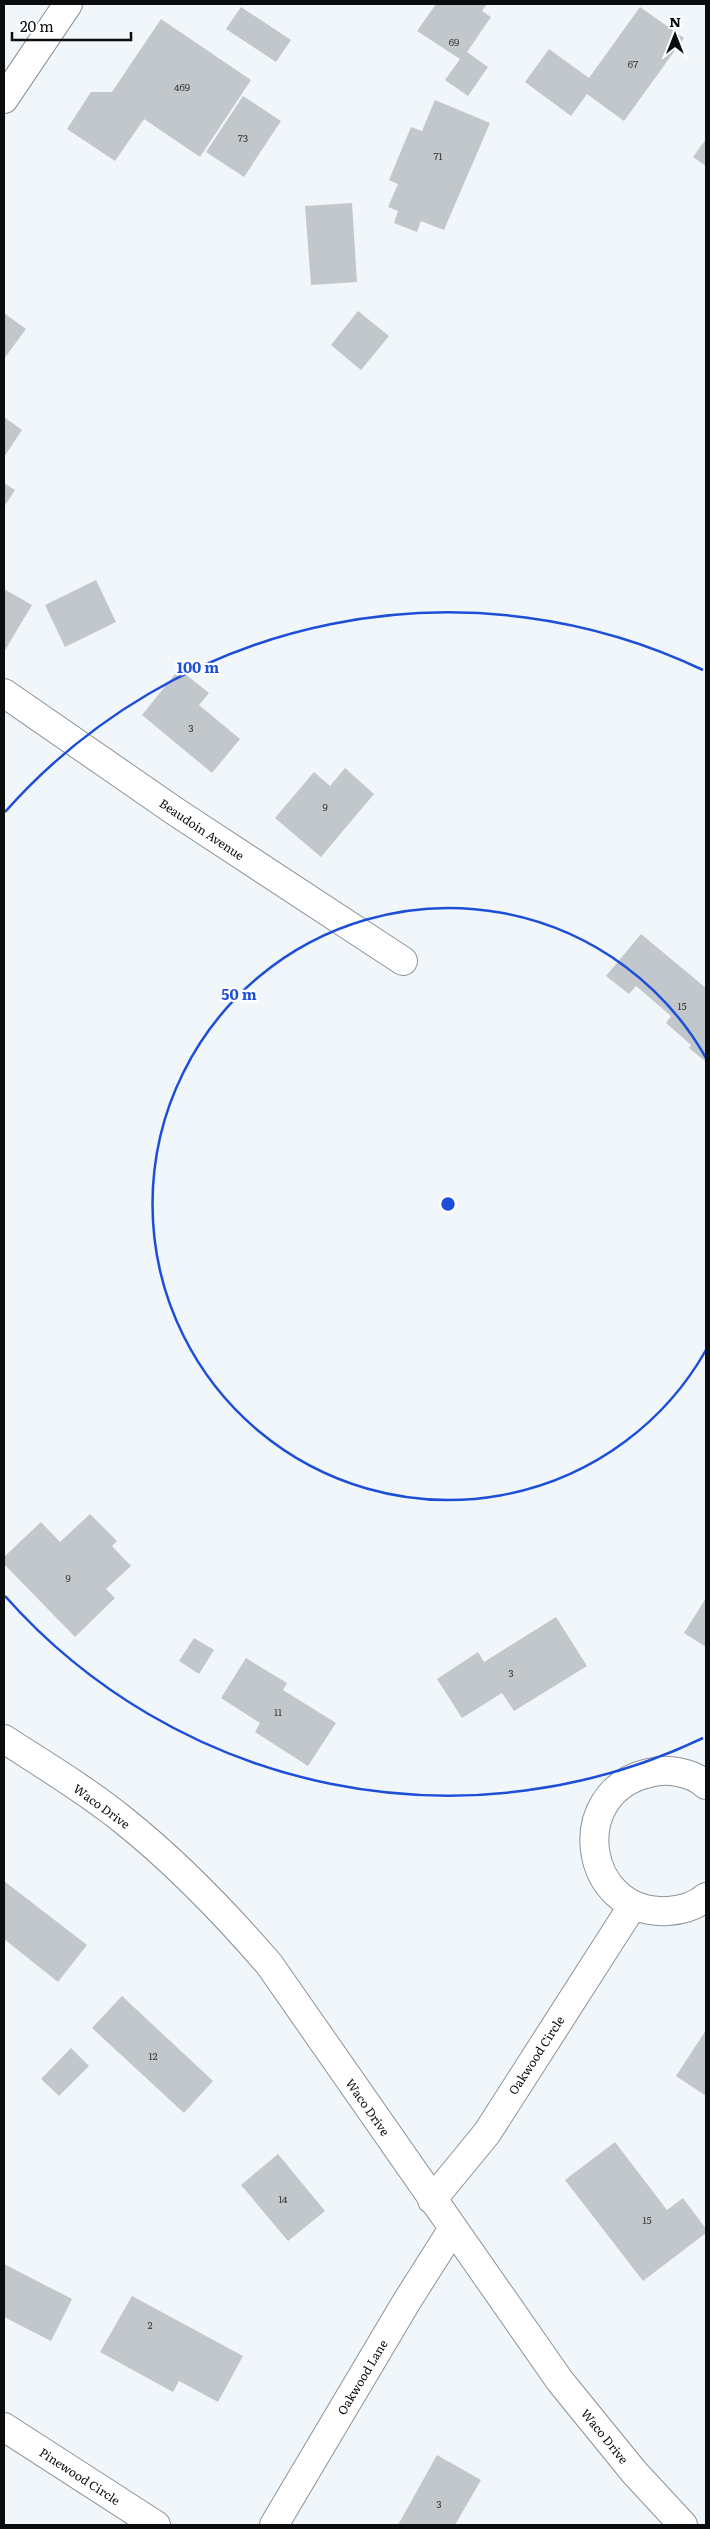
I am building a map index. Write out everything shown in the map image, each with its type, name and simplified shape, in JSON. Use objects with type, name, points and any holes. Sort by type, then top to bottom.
[{"type":"street","points":[[4,99],[68,4]]},
{"type":"street","name":"Beaudoin Avenue","points":[[4,693],[184,817],[403,961]]},
{"type":"street","name":"Waco Drive","points":[[4,1739],[122,1820],[215,1903],[269,1964],[452,2230],[560,2381],[634,2472],[683,2525]]},
{"type":"street","points":[[706,1785],[682,1773],[659,1770],[637,1775],[617,1788],[602,1806],[594,1827],[593,1850],[605,1879],[614,1891],[633,1905],[656,1912],[679,1910],[706,1897]]},
{"type":"street","name":"Oakwood Circle","points":[[432,2200],[487,2132],[633,1905]]},
{"type":"street","name":"Oakwood Lane","points":[[274,2525],[407,2301],[452,2230]]},
{"type":"street","name":"Pinewood Circle","points":[[4,2427],[156,2525]]},
{"type":"building","points":[[436,4],[487,4],[482,11],[491,17],[467,52],[488,67],[468,96],[445,80],[460,59],[417,31]]},
{"type":"building","points":[[241,7],[291,40],[276,62],[226,29]]},
{"type":"building","points":[[640,7],[684,38],[624,121],[587,94],[571,116],[525,82],[549,49],[589,78]]},
{"type":"building","points":[[161,19],[251,80],[200,157],[144,119],[115,161],[67,129],[91,92],[112,92]]},
{"type":"building","points":[[243,96],[281,121],[244,177],[206,152]]},
{"type":"building","points":[[435,100],[490,123],[444,230],[421,221],[417,232],[394,223],[398,211],[388,207],[398,184],[389,180],[411,127],[422,131]]},
{"type":"building","points":[[706,139],[706,166],[693,157]]},
{"type":"building","points":[[352,203],[357,282],[311,285],[305,206]]},
{"type":"building","points":[[358,311],[389,336],[361,370],[331,345]]},
{"type":"building","points":[[4,313],[26,329],[4,359]]},
{"type":"building","points":[[4,417],[22,430],[4,457]]},
{"type":"building","points":[[4,483],[15,490],[4,507]]},
{"type":"building","points":[[96,580],[116,622],[65,647],[45,605]]},
{"type":"building","points":[[4,589],[32,605],[4,652]]},
{"type":"building","points":[[179,669],[209,693],[199,705],[240,739],[212,773],[142,715]]},
{"type":"building","points":[[345,768],[374,794],[321,857],[275,818],[314,772],[330,786]]},
{"type":"building","points":[[641,934],[706,988],[706,1062],[689,1048],[691,1045],[666,1023],[671,1016],[636,986],[629,994],[606,976]]},
{"type":"building","points":[[90,1514],[117,1541],[112,1546],[131,1566],[106,1589],[115,1598],[75,1637],[4,1564],[4,1557],[41,1522],[60,1542]]},
{"type":"building","points":[[706,1598],[706,1647],[684,1633]]},
{"type":"building","points":[[556,1617],[587,1666],[514,1711],[502,1693],[462,1718],[437,1679],[478,1652],[484,1662]]},
{"type":"building","points":[[194,1638],[214,1650],[199,1674],[179,1661]]},
{"type":"building","points":[[246,1658],[287,1683],[283,1690],[336,1723],[308,1766],[255,1732],[260,1723],[221,1698]]},
{"type":"building","points":[[4,1881],[87,1945],[58,1982],[4,1939]]},
{"type":"building","points":[[122,1996],[213,2081],[184,2113],[92,2028]]},
{"type":"building","points":[[706,2030],[706,2096],[676,2076]]},
{"type":"building","points":[[71,2048],[89,2066],[59,2096],[41,2079]]},
{"type":"building","points":[[615,2142],[667,2210],[683,2198],[706,2229],[706,2233],[643,2281],[565,2180]]},
{"type":"building","points":[[278,2154],[325,2211],[288,2241],[241,2185]]},
{"type":"building","points":[[4,2264],[72,2299],[51,2341],[4,2317]]},
{"type":"building","points":[[132,2296],[243,2356],[218,2402],[179,2381],[173,2392],[100,2352]]},
{"type":"building","points":[[437,2455],[481,2480],[455,2525],[398,2525]]}]
